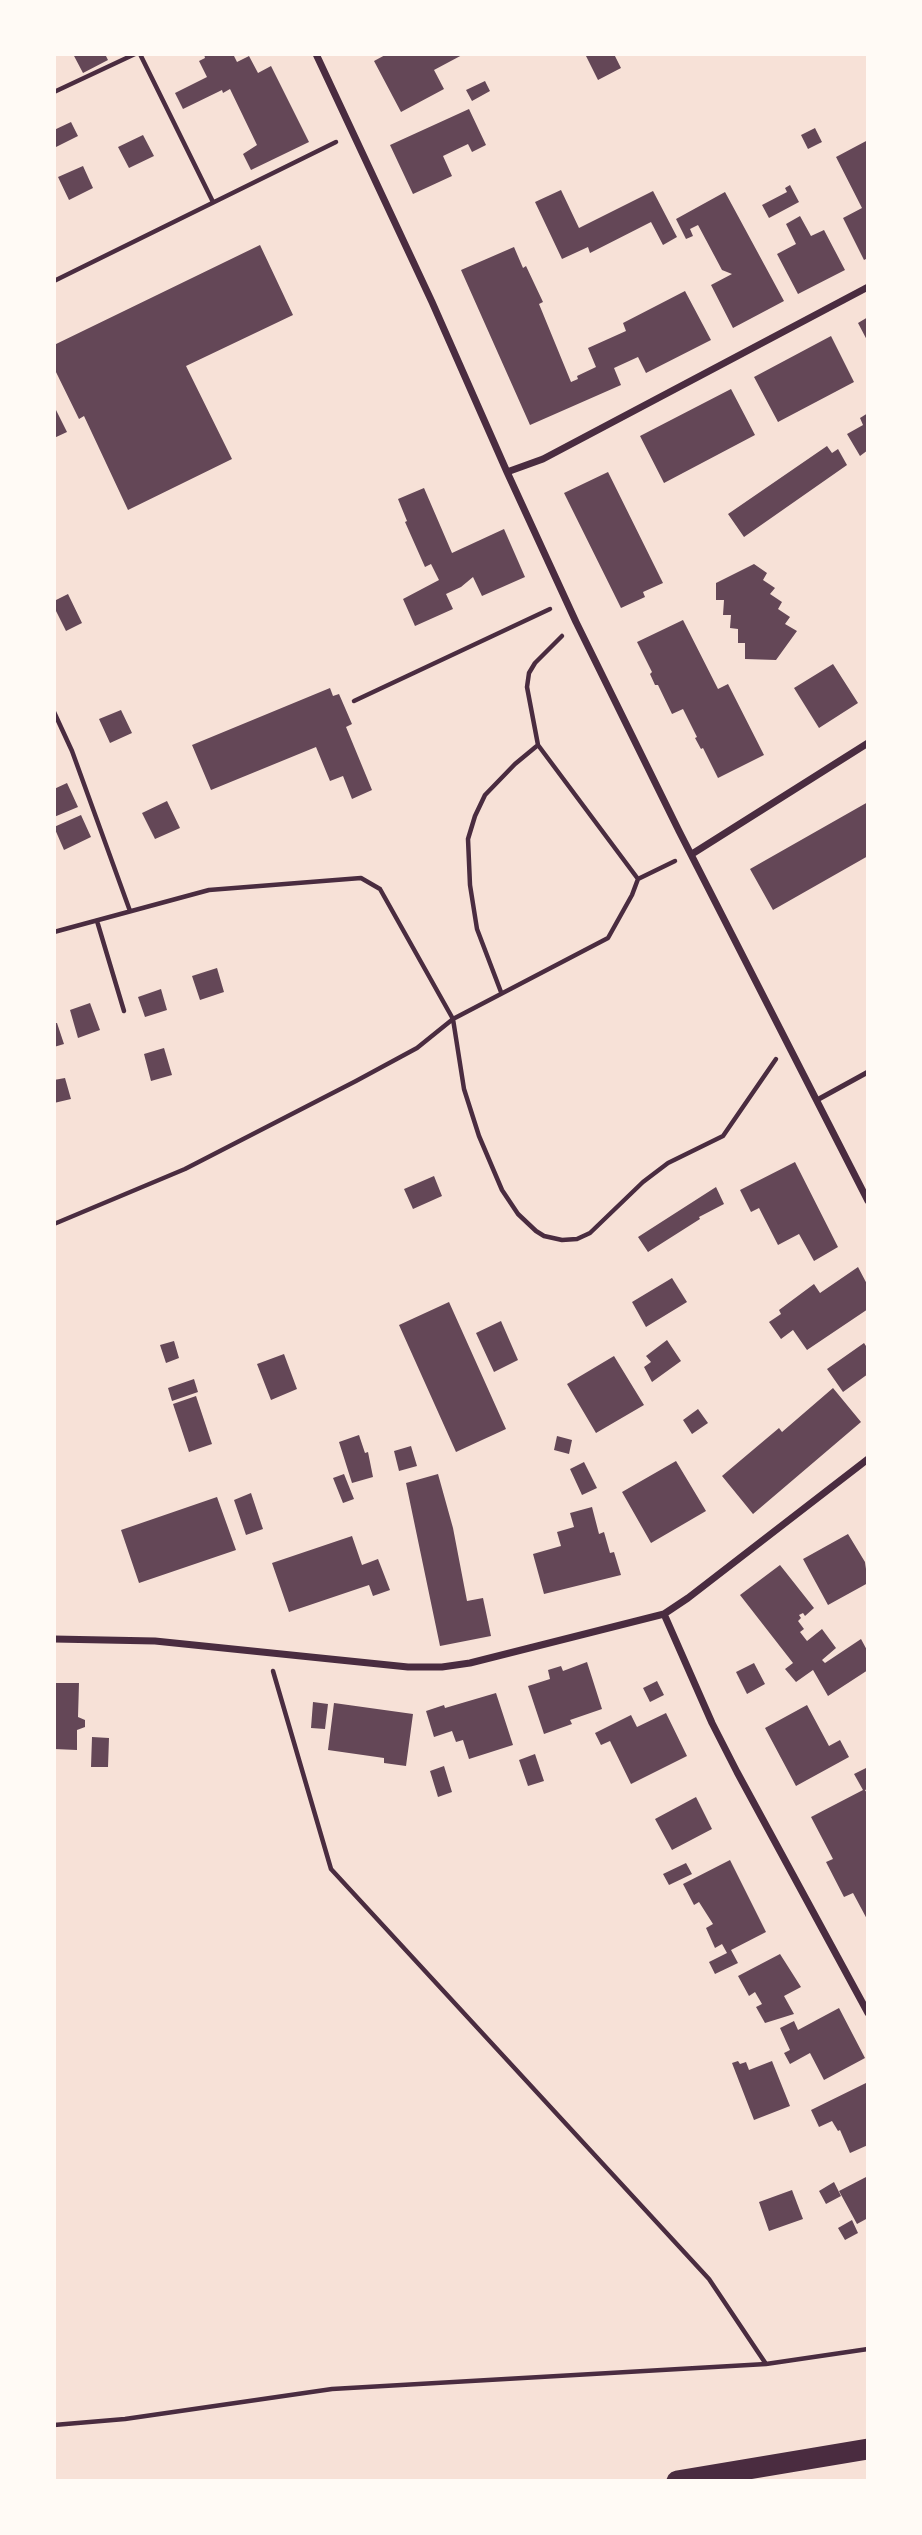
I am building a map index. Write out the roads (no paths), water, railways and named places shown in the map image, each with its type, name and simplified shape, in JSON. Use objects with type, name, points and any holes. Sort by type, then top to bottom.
[{"type":"highway","points":[[677,2481],[868,2449]]},
{"type":"street","points":[[316,54],[432,302],[576,622],[868,1201]]},
{"type":"street","points":[[507,472],[543,460],[868,287]]},
{"type":"street","points":[[692,854],[868,743]]},
{"type":"street","points":[[54,1639],[155,1641],[408,1667],[442,1667],[495,1657],[664,1614],[868,1459]]},
{"type":"street","points":[[664,1614],[712,1723],[868,2013]]},
{"type":"lane","points":[[817,1100],[868,1072]]}]
